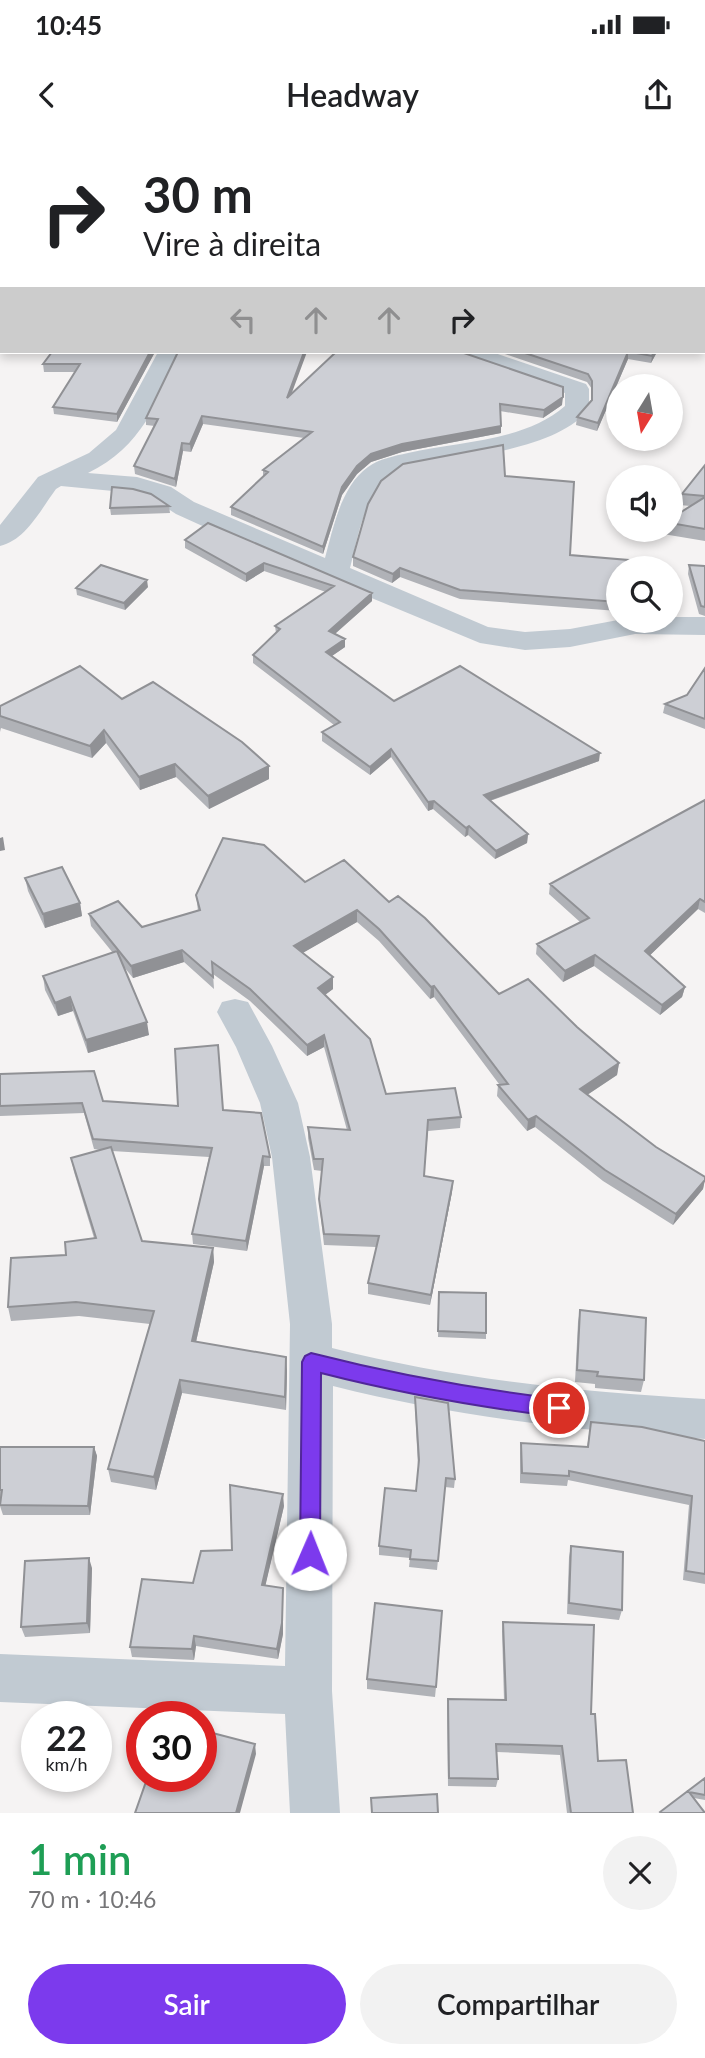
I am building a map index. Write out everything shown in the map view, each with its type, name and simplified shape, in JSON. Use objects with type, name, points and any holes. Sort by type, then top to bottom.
[{"type":"street","points":[[0,538],[11,530],[40,490],[55,478],[98,458],[126,434],[169,354]]},
{"type":"street","points":[[335,571],[355,505],[365,485],[377,470],[433,453],[523,439],[567,419],[579,407],[580,396],[577,389],[476,354]]},
{"type":"street","points":[[55,478],[137,485],[151,489],[215,522],[480,634],[503,639],[561,639],[635,625],[705,626]]},
{"type":"street","points":[[235,1012],[254,1046],[279,1103],[292,1157],[311,1324],[308,1691],[314,1813]]},
{"type":"street","points":[[311,1362],[489,1400],[606,1413],[705,1419]]},
{"type":"street","points":[[0,1678],[308,1691]]},
{"type":"building","points":[[50,354],[149,354],[117,414],[53,407],[80,364],[43,364]]},
{"type":"building","points":[[177,354],[303,354],[287,398],[334,354],[467,354],[563,387],[563,397],[544,410],[500,404],[501,426],[402,444],[371,454],[357,466],[342,487],[323,547],[231,507],[268,472],[263,470],[312,432],[202,416],[190,444],[182,443],[175,479],[134,466],[158,419],[146,418]]},
{"type":"building","points":[[528,354],[627,354],[619,374],[606,374],[606,404],[598,423],[577,417],[592,400],[592,381],[588,374]]},
{"type":"building","points":[[503,445],[505,476],[574,482],[570,555],[606,558],[606,601],[460,590],[400,568],[393,574],[353,557],[368,504],[381,481],[403,464]]},
{"type":"building","points":[[705,465],[705,496],[683,493]]},
{"type":"building","points":[[112,487],[151,494],[169,506],[110,508]]},
{"type":"building","points":[[705,497],[705,529],[683,525],[683,511]]},
{"type":"building","points":[[208,523],[372,593],[329,631],[345,639],[326,652],[394,701],[460,666],[600,753],[484,795],[528,834],[496,851],[469,826],[466,828],[434,801],[428,802],[391,749],[370,767],[322,732],[340,722],[253,655],[280,629],[275,626],[334,586],[264,563],[246,574],[185,540]]},
{"type":"building","points":[[101,565],[147,580],[124,603],[76,588]]},
{"type":"building","points":[[689,565],[705,566],[705,607],[701,606]]},
{"type":"building","points":[[80,666],[122,699],[153,682],[242,742],[269,766],[208,796],[175,764],[139,777],[104,730],[90,746],[0,716],[0,706]]},
{"type":"building","points":[[705,668],[705,719],[665,704],[687,695]]},
{"type":"building","points":[[705,800],[705,902],[700,899],[645,951],[685,987],[662,1005],[595,955],[565,971],[537,944],[589,918],[550,884]]},
{"type":"building","points":[[223,838],[264,845],[305,882],[344,860],[389,902],[398,896],[425,918],[499,994],[528,979],[619,1063],[580,1089],[656,1147],[705,1177],[705,1180],[676,1214],[605,1170],[536,1116],[528,1120],[498,1085],[508,1084],[434,986],[431,987],[379,929],[357,910],[294,946],[333,977],[318,988],[370,1039],[386,1094],[455,1088],[461,1117],[428,1120],[424,1176],[453,1181],[431,1295],[368,1283],[379,1236],[324,1234],[319,1199],[323,1159],[314,1159],[308,1127],[350,1130],[324,1035],[307,1045],[250,989],[212,962],[213,977],[182,950],[131,966],[89,914],[118,901],[142,927],[200,910],[196,895]]},
{"type":"building","points":[[62,867],[80,903],[43,914],[25,878]]},
{"type":"building","points":[[117,951],[147,1022],[86,1040],[70,997],[55,1003],[43,976]]},
{"type":"building","points":[[218,1045],[223,1110],[261,1113],[270,1157],[263,1156],[246,1241],[192,1234],[212,1148],[93,1139],[82,1103],[0,1106],[0,1074],[94,1071],[103,1101],[178,1106],[175,1049]]},
{"type":"building","points":[[111,1147],[142,1241],[213,1248],[192,1341],[286,1357],[285,1397],[180,1380],[154,1477],[108,1469],[154,1311],[76,1302],[8,1307],[11,1258],[66,1255],[65,1242],[96,1238],[71,1158]]},
{"type":"building","points":[[439,1292],[486,1293],[486,1333],[438,1331]]},
{"type":"building","points":[[580,1310],[646,1318],[644,1380],[597,1376],[598,1372],[577,1370]]},
{"type":"building","points":[[415,1397],[448,1403],[455,1479],[446,1478],[438,1561],[410,1559],[411,1550],[379,1546],[385,1488],[416,1491],[419,1460]]},
{"type":"building","points":[[591,1422],[642,1427],[705,1441],[705,1574],[686,1571],[692,1496],[569,1471],[569,1476],[522,1473],[521,1443],[588,1447]]},
{"type":"building","points":[[0,1447],[94,1447],[88,1506],[0,1505]]},
{"type":"building","points":[[230,1485],[283,1494],[262,1585],[283,1588],[282,1623],[277,1649],[194,1636],[192,1649],[130,1647],[142,1579],[193,1583],[201,1551],[232,1550]]},
{"type":"building","points":[[571,1546],[623,1552],[622,1610],[569,1603]]},
{"type":"building","points":[[89,1558],[87,1623],[21,1627],[25,1561]]},
{"type":"building","points":[[375,1603],[442,1611],[436,1687],[367,1679]]},
{"type":"building","points":[[503,1622],[594,1625],[591,1714],[595,1714],[598,1761],[626,1760],[633,1813],[571,1813],[562,1746],[496,1744],[498,1779],[449,1778],[448,1699],[506,1700]]},
{"type":"building","points":[[217,1734],[255,1744],[236,1813],[135,1813],[142,1792],[217,1792]]},
{"type":"building","points":[[705,1778],[705,1795],[689,1792],[705,1813],[660,1812]]},
{"type":"building","points":[[437,1794],[438,1813],[372,1813],[371,1798]]},
{"type":"route","points":[[310,1554],[311,1362],[489,1400],[559,1408]]}]
